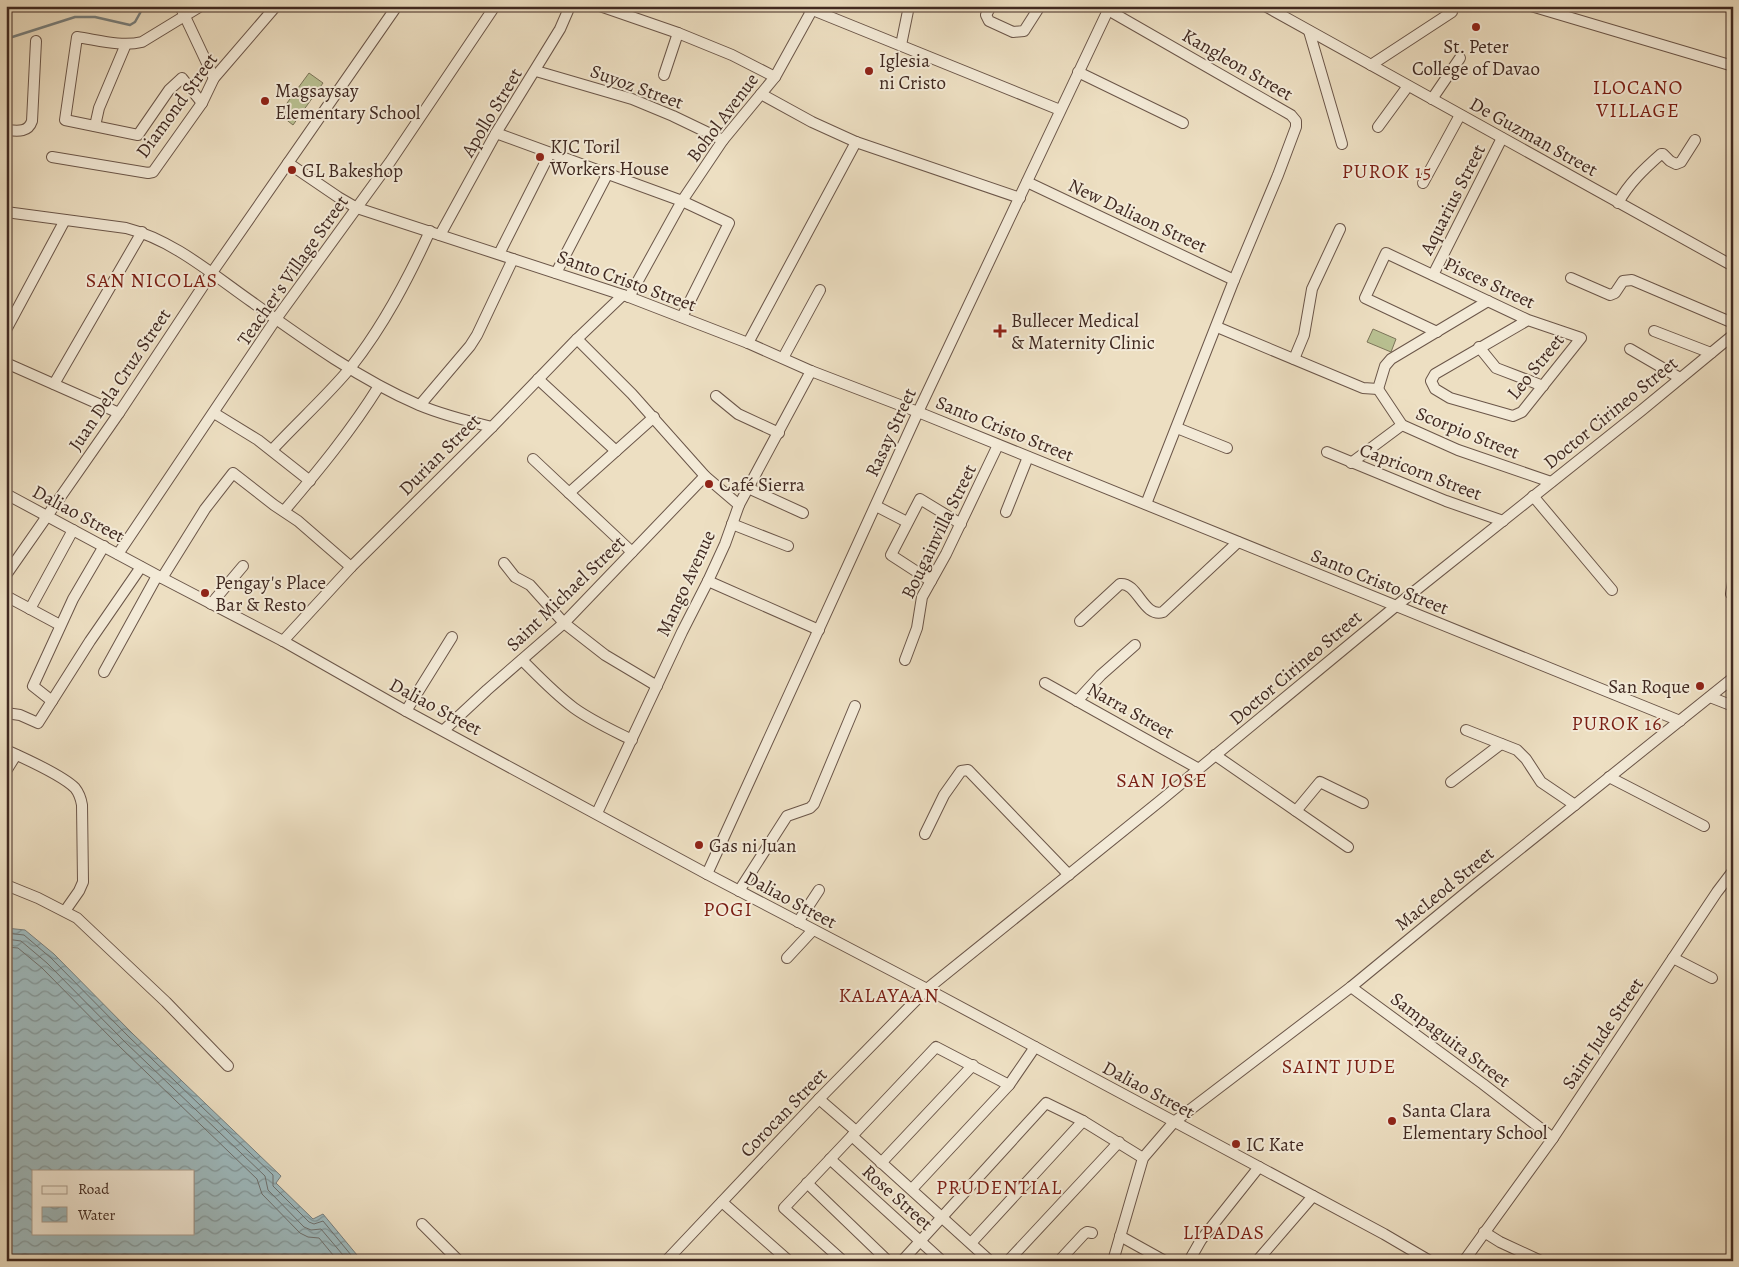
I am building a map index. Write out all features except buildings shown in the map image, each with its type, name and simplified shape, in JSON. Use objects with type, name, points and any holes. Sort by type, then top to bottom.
[{"type":"street","points":[[180,6],[214,78]]},
{"type":"street","points":[[201,6],[186,17],[142,42],[126,44],[77,37],[65,120],[138,135],[169,90],[182,78],[202,103]]},
{"type":"street","name":"Diamond Street","points":[[52,157],[148,173],[153,172],[202,103],[214,78],[276,6]]},
{"type":"street","name":"Teacher's Village Street","points":[[118,554],[214,414],[276,319],[396,154],[495,6]]},
{"type":"street","name":"Apollo Street","points":[[272,450],[350,368],[374,335],[496,133],[536,71],[560,29],[570,6]]},
{"type":"street","points":[[600,6],[678,33],[732,55],[775,77]]},
{"type":"street","points":[[902,45],[909,6]]},
{"type":"street","points":[[991,6],[986,14],[989,21],[1017,32],[1026,28],[1040,6]]},
{"type":"street","name":"De Guzman Street","points":[[1265,6],[1733,266]]},
{"type":"street","points":[[1531,6],[1733,66]]},
{"type":"street","name":"Juan Dela Cruz Street","points":[[6,575],[396,7]]},
{"type":"street","points":[[808,8],[1060,110]]},
{"type":"street","name":"Bohol Avenue","points":[[626,296],[682,201],[723,140],[775,77],[808,8]]},
{"type":"street","name":"Rasay Street","points":[[707,874],[918,412],[1108,8]]},
{"type":"street","name":"Kangleon Street","points":[[1108,8],[1294,116],[1296,127],[1234,280]]},
{"type":"street","points":[[1371,65],[1452,12]]},
{"type":"street","points":[[1309,31],[1342,144]]},
{"type":"street","points":[[664,75],[678,33]]},
{"type":"street","points":[[6,130],[20,131],[30,127],[32,121],[36,41]]},
{"type":"street","points":[[95,126],[99,108],[126,44]]},
{"type":"street","points":[[1432,99],[1460,58]]},
{"type":"street","name":"Suyoz Street","points":[[536,71],[632,99],[723,140]]},
{"type":"street","points":[[1078,72],[1183,123]]},
{"type":"street","points":[[1378,127],[1408,86]]},
{"type":"street","points":[[761,94],[812,122],[856,142],[1020,198]]},
{"type":"street","points":[[1423,183],[1460,115]]},
{"type":"street","points":[[496,133],[682,201],[729,223],[682,317]]},
{"type":"street","name":"Aquarius Street","points":[[1433,275],[1502,138]]},
{"type":"street","points":[[1618,203],[1638,175],[1661,154],[1664,154],[1670,161],[1676,164],[1681,162],[1695,140]]},
{"type":"street","points":[[748,343],[856,142]]},
{"type":"street","points":[[499,254],[550,153]]},
{"type":"street","name":"Santo Cristo Street","points":[[288,163],[357,208],[626,296],[682,317],[748,343],[811,371],[918,412],[1680,721]]},
{"type":"street","points":[[556,273],[608,173]]},
{"type":"street","name":"New Daliaon Street","points":[[1027,182],[1234,280]]},
{"type":"street","points":[[6,212],[126,228],[142,232],[166,243],[276,319],[379,386],[420,405],[450,416],[492,427]]},
{"type":"street","points":[[6,330],[65,220]]},
{"type":"street","points":[[1294,359],[1304,335],[1312,289],[1340,229]]},
{"type":"street","points":[[54,384],[142,232]]},
{"type":"street","name":"Pisces Street","points":[[1437,332],[1366,298],[1386,253],[1528,320],[1581,338]]},
{"type":"street","points":[[420,405],[477,336],[513,259]]},
{"type":"street","points":[[1571,278],[1610,295],[1615,294],[1623,280],[1632,280],[1733,323]]},
{"type":"street","points":[[1146,504],[1234,280]]},
{"type":"street","points":[[783,358],[820,290]]},
{"type":"street","name":"Durian Street","points":[[282,641],[350,568],[492,427],[577,339],[626,296]]},
{"type":"street","points":[[1351,463],[1402,425],[1378,389],[1383,371],[1388,362],[1488,301]]},
{"type":"street","points":[[1528,320],[1478,348],[1496,368],[1543,386]]},
{"type":"street","points":[[1217,327],[1363,388],[1378,389]]},
{"type":"street","points":[[1654,331],[1711,353]]},
{"type":"street","name":"Doctor Cirineo Street","points":[[927,989],[1199,769],[1396,606],[1733,335]]},
{"type":"street","name":"Leo Street","points":[[1478,348],[1435,374],[1432,377],[1432,386],[1435,390],[1450,398],[1509,416],[1516,416],[1522,412],[1581,338]]},
{"type":"street","points":[[577,339],[654,417],[705,476],[739,505]]},
{"type":"street","points":[[1630,349],[1680,378]]},
{"type":"street","points":[[6,364],[118,413]]},
{"type":"street","name":"Mango Avenue","points":[[597,813],[656,686],[708,581],[739,505],[811,371]]},
{"type":"street","points":[[538,379],[616,451]]},
{"type":"street","points":[[284,511],[340,444],[362,414],[379,386]]},
{"type":"street","points":[[716,396],[738,414],[779,433]]},
{"type":"street","points":[[214,414],[258,440],[310,481]]},
{"type":"street","points":[[570,493],[654,417]]},
{"type":"street","name":"Scorpio Street","points":[[1402,425],[1465,453],[1551,482]]},
{"type":"street","points":[[1176,428],[1227,448]]},
{"type":"street","name":"Bougainvilla Street","points":[[905,660],[917,628],[922,597],[961,524],[998,446]]},
{"type":"street","name":"Capricorn Street","points":[[1327,452],[1446,501],[1503,521]]},
{"type":"street","points":[[1006,512],[1028,457]]},
{"type":"street","points":[[534,459],[632,552]]},
{"type":"street","points":[[104,672],[160,577],[205,509],[233,473],[298,520],[350,568]]},
{"type":"street","name":"Saint Michael Street","points":[[444,730],[486,690],[564,623],[705,476]]},
{"type":"street","points":[[748,488],[803,513]]},
{"type":"street","name":"Daliao Street","points":[[6,494],[282,641],[738,891],[927,989],[1384,1234],[1430,1261]]},
{"type":"street","points":[[1533,496],[1612,590]]},
{"type":"street","points":[[931,581],[891,555],[907,522],[920,499],[961,524]]},
{"type":"street","points":[[876,506],[907,522]]},
{"type":"street","points":[[732,524],[788,546]]},
{"type":"street","points":[[30,609],[73,530]]},
{"type":"street","points":[[1080,622],[1120,584],[1128,585],[1153,612],[1163,612],[1238,542]]},
{"type":"street","points":[[52,701],[33,686],[60,625],[81,584],[104,546]]},
{"type":"street","points":[[504,563],[515,577],[530,586],[564,623],[605,655],[656,686]]},
{"type":"street","points":[[211,604],[243,566]]},
{"type":"street","points":[[6,712],[20,715],[38,723],[90,641],[141,567]]},
{"type":"street","points":[[708,581],[818,630]]},
{"type":"street","points":[[1731,594],[1733,582]]},
{"type":"street","points":[[6,596],[60,625]]},
{"type":"street","points":[[406,710],[452,636]]},
{"type":"street","points":[[1077,701],[1101,675],[1135,645]]},
{"type":"street","points":[[522,660],[575,709],[597,723],[632,740]]},
{"type":"street","name":"MacLeod Street","points":[[1143,1158],[1174,1122],[1351,987],[1733,678]]},
{"type":"street","name":"Narra Street","points":[[1045,683],[1199,769]]},
{"type":"street","points":[[1710,697],[1733,706]]},
{"type":"street","points":[[738,891],[787,816],[810,808],[814,804],[855,706]]},
{"type":"street","points":[[1466,730],[1522,753],[1541,782],[1575,805]]},
{"type":"street","points":[[1451,782],[1501,744]]},
{"type":"street","points":[[6,750],[46,769],[70,784],[78,792],[82,801],[83,882],[80,890],[65,911]]},
{"type":"street","points":[[6,771],[16,755]]},
{"type":"street","points":[[1216,755],[1348,847]]},
{"type":"street","points":[[925,834],[944,795],[961,770],[968,770],[1069,875]]},
{"type":"street","points":[[1609,777],[1704,826]]},
{"type":"street","points":[[1296,811],[1320,782],[1363,803]]},
{"type":"street","name":"Saint Jude Street","points":[[1464,1261],[1553,1138],[1717,892],[1733,872]]},
{"type":"street","points":[[6,885],[38,898],[78,918],[173,1009],[228,1066]]},
{"type":"street","points":[[798,922],[819,890]]},
{"type":"street","points":[[787,958],[813,930]]},
{"type":"street","points":[[1673,958],[1712,978]]},
{"type":"street","name":"Sampaguita Street","points":[[1351,987],[1553,1138]]},
{"type":"street","name":"Corocan Street","points":[[666,1261],[819,1099],[927,989]]},
{"type":"street","points":[[843,1261],[784,1208],[830,1158],[936,1047],[1009,1085]]},
{"type":"street","points":[[912,1189],[1009,1085],[1035,1047]]},
{"type":"street","points":[[881,1163],[973,1065]]},
{"type":"street","points":[[819,1099],[881,1163],[990,1261]]},
{"type":"street","points":[[902,1261],[1046,1103],[1083,1121],[1143,1158],[1113,1261]]},
{"type":"street","points":[[971,1243],[1083,1121]]},
{"type":"street","points":[[1008,1261],[1119,1142]]},
{"type":"street","name":"Rose Street","points":[[830,1158],[942,1261]]},
{"type":"street","points":[[1189,1261],[1201,1240],[1259,1167]]},
{"type":"street","points":[[807,1183],[888,1261]]},
{"type":"street","points":[[1257,1261],[1313,1196]]},
{"type":"street","points":[[722,1202],[789,1261]]},
{"type":"street","points":[[422,1224],[459,1261]]},
{"type":"street","points":[[1059,1261],[1084,1234],[1087,1232],[1092,1233]]},
{"type":"street","points":[[1484,1232],[1500,1242],[1541,1261]]},
{"type":"street","points":[[1120,1236],[1165,1261]]},
{"type":"green space","points":[[309,73],[323,83],[293,125],[279,114]]},
{"type":"green space","points":[[1373,329],[1396,339],[1391,352],[1367,342]]},
{"type":"water","points":[[6,928],[25,930],[54,954],[133,1034],[281,1176],[276,1183],[313,1219],[323,1214],[362,1261],[6,1261]]},
{"type":"waterway","points":[[6,39],[75,17],[95,17],[130,25],[135,22],[144,6]]},
{"type":"place","name":"St. Peter College of Davao","points":[[1476,27]]},
{"type":"place","name":"Iglesia ni Cristo","points":[[869,71]]},
{"type":"place","name":"Magsaysay Elementary School","points":[[265,101]]},
{"type":"place","name":"KJC Toril Workers House","points":[[540,157]]},
{"type":"place","name":"GL Bakeshop","points":[[292,170]]},
{"type":"place","name":"Bullecer Medical & Maternity Clinic","points":[[1000,331]]},
{"type":"place","name":"Café Sierra","points":[[709,484]]},
{"type":"place","name":"Pengay's Place Bar & Resto","points":[[205,593]]},
{"type":"place","name":"San Roque","points":[[1700,686]]},
{"type":"place","name":"Gas ni Juan","points":[[699,845]]},
{"type":"place","name":"Santa Clara Elementary School","points":[[1392,1121]]},
{"type":"place","name":"IC Kate","points":[[1236,1144]]},
{"type":"district","name":"ILOCANO VILLAGE","points":[[1638,98]]},
{"type":"district","name":"PUROK 15","points":[[1387,171]]},
{"type":"district","name":"SAN NICOLAS","points":[[152,280]]},
{"type":"district","name":"PUROK 16","points":[[1617,723]]},
{"type":"district","name":"SAN JOSE","points":[[1162,780]]},
{"type":"district","name":"POGI","points":[[728,909]]},
{"type":"district","name":"KALAYAAN","points":[[889,995]]},
{"type":"district","name":"SAINT JUDE","points":[[1339,1066]]},
{"type":"district","name":"PRUDENTIAL","points":[[999,1187]]},
{"type":"district","name":"LIPADAS","points":[[1224,1232]]}]
